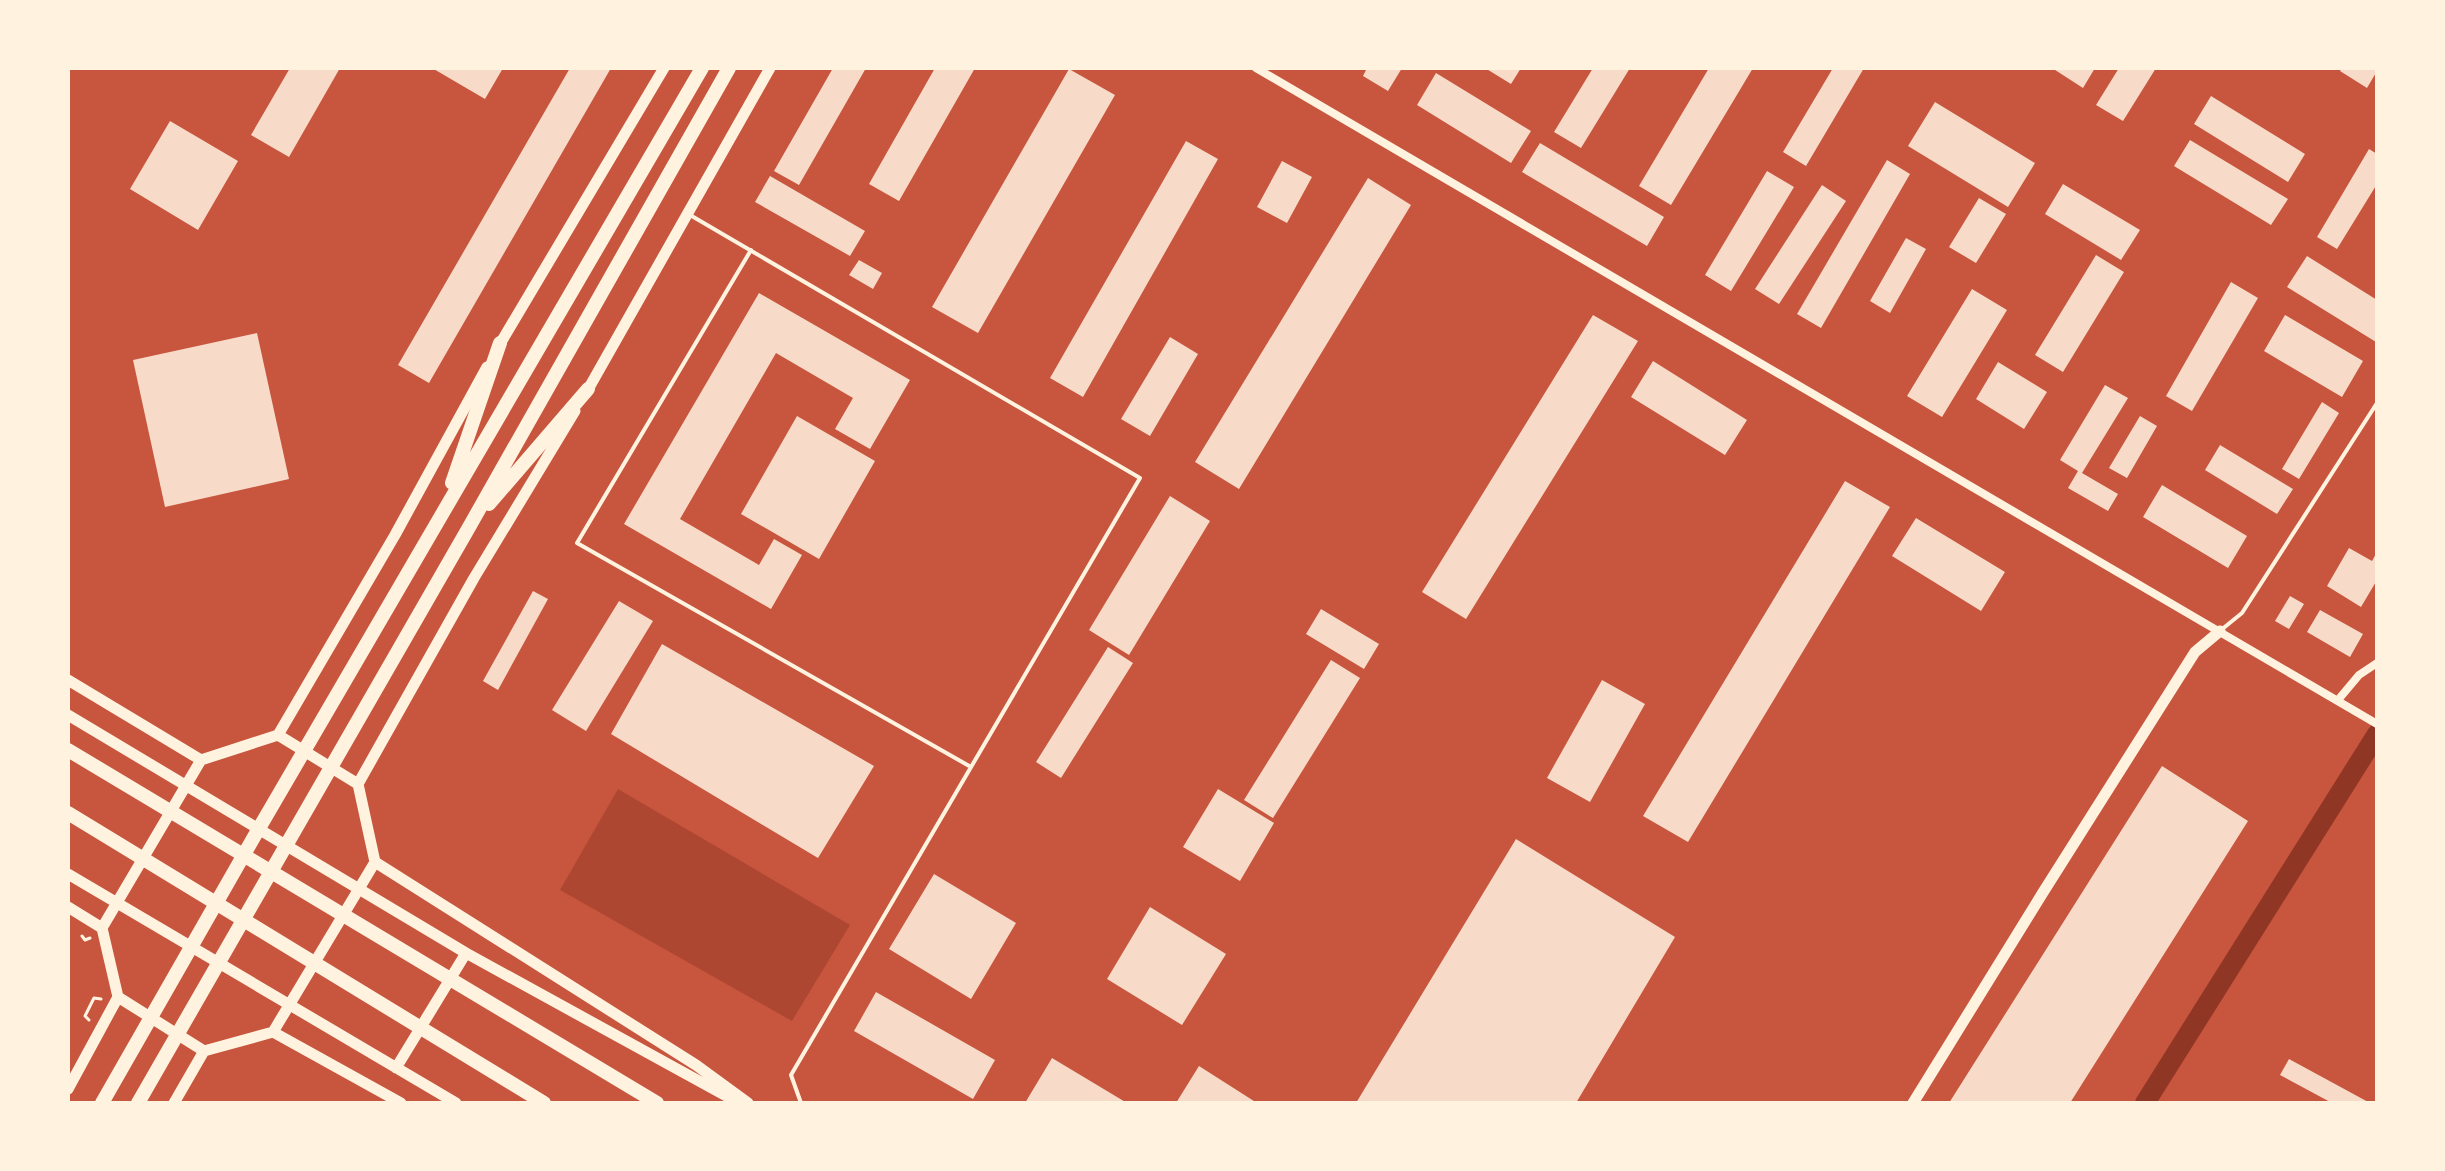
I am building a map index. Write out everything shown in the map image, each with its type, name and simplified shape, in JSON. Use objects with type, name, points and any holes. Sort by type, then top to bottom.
[{"type":"highway","points":[[102,1103],[441,513],[702,68]]},
{"type":"highway","points":[[138,1103],[729,68]]},
{"type":"highway","points":[[441,513],[500,343]]},
{"type":"highway","points":[[468,529],[588,389]]},
{"type":"highway","points":[[68,750],[657,1103]]},
{"type":"highway","points":[[68,813],[544,1103]]},
{"type":"street","points":[[68,1089],[118,997],[102,928],[201,760],[278,735],[395,535],[500,343],[664,68]]},
{"type":"street","points":[[174,1103],[204,1051],[273,1032],[375,862],[358,784],[770,68]]},
{"type":"street","points":[[1256,68],[2377,724]]},
{"type":"street","points":[[1913,1103],[2195,652],[2220,631]]},
{"type":"street","points":[[2338,700],[2359,675],[2377,663]]},
{"type":"street","points":[[68,680],[201,760]]},
{"type":"street","points":[[68,715],[466,953],[739,1103]]},
{"type":"street","points":[[278,735],[358,784]]},
{"type":"street","points":[[375,862],[696,1065],[748,1103]]},
{"type":"street","points":[[68,874],[456,1103]]},
{"type":"street","points":[[68,907],[102,928]]},
{"type":"street","points":[[396,1068],[466,953]]},
{"type":"street","points":[[118,997],[204,1051]]},
{"type":"street","points":[[273,1032],[401,1103]]},
{"type":"lane","points":[[688,214],[1140,478],[791,1075],[801,1103]]},
{"type":"lane","points":[[751,250],[577,543],[971,767]]},
{"type":"lane","points":[[2220,631],[2242,613],[2377,403]]},
{"type":"path","points":[[84,930],[93,951]]},
{"type":"path","points":[[82,936],[85,940],[90,938]]},
{"type":"path","points":[[91,1021],[85,1016],[94,998],[101,999],[103,990]]},
{"type":"shaded area","points":[[618,789],[850,925],[792,1021],[560,890]]},
{"type":"building","points":[[290,68],[340,68],[289,157],[251,135]]},
{"type":"building","points":[[432,68],[503,68],[485,99]]},
{"type":"building","points":[[570,68],[611,68],[429,383],[398,365]]},
{"type":"building","points":[[833,68],[866,68],[799,185],[774,171]]},
{"type":"building","points":[[935,68],[975,68],[899,201],[869,184]]},
{"type":"building","points":[[1367,68],[1402,68],[1388,91],[1363,76]]},
{"type":"building","points":[[1485,68],[1521,68],[1511,84]]},
{"type":"building","points":[[1593,68],[1630,68],[1581,148],[1554,132]]},
{"type":"building","points":[[1709,68],[1753,68],[1671,205],[1639,186]]},
{"type":"building","points":[[1833,68],[1864,68],[1806,166],[1783,152]]},
{"type":"building","points":[[2052,68],[2095,68],[2083,88]]},
{"type":"building","points":[[2119,68],[2156,68],[2123,121],[2096,105]]},
{"type":"building","points":[[2342,68],[2377,68],[2377,71],[2367,88],[2340,71]]},
{"type":"building","points":[[1069,69],[1115,95],[978,333],[932,307]]},
{"type":"building","points":[[1436,73],[1531,131],[1511,163],[1417,105]]},
{"type":"building","points":[[2211,96],[2305,154],[2288,182],[2194,124]]},
{"type":"building","points":[[1935,102],[2035,163],[2008,207],[1908,146]]},
{"type":"building","points":[[170,121],[238,161],[198,230],[130,189]]},
{"type":"building","points":[[2190,140],[2288,199],[2271,225],[2174,166]]},
{"type":"building","points":[[1186,141],[1218,159],[1083,397],[1050,378]]},
{"type":"building","points":[[1540,143],[1664,217],[1647,246],[1522,172]]},
{"type":"building","points":[[2369,149],[2377,154],[2377,184],[2337,249],[2317,237]]},
{"type":"building","points":[[1887,160],[1910,174],[1821,328],[1797,314]]},
{"type":"building","points":[[1282,161],[1312,177],[1287,223],[1257,207]]},
{"type":"building","points":[[1767,171],[1794,187],[1731,291],[1705,275]]},
{"type":"building","points":[[770,176],[865,231],[850,256],[755,202]]},
{"type":"building","points":[[1368,178],[1411,205],[1239,489],[1195,462]]},
{"type":"building","points":[[2063,184],[2140,230],[2121,260],[2045,214]]},
{"type":"building","points":[[1822,185],[1846,201],[1779,304],[1755,289]]},
{"type":"building","points":[[1979,198],[2006,214],[1976,263],[1949,247]]},
{"type":"building","points":[[1906,238],[1926,249],[1890,313],[1870,301]]},
{"type":"building","points":[[2096,255],[2124,272],[2063,372],[2035,355]]},
{"type":"building","points":[[2307,256],[2377,300],[2376,342],[2287,287]]},
{"type":"building","points":[[859,260],[882,273],[873,289],[849,275]]},
{"type":"building","points":[[2231,282],[2258,298],[2192,411],[2166,396]]},
{"type":"building","points":[[1972,289],[2007,310],[1942,417],[1907,396]]},
{"type":"building","points":[[759,293],[910,380],[870,449],[835,429],[853,398],[776,353],[680,519],[759,565],[774,539],[802,555],[771,609],[624,524]]},
{"type":"building","points":[[1593,315],[1638,341],[1466,619],[1422,592]]},
{"type":"building","points":[[2285,315],[2363,361],[2342,397],[2264,351]]},
{"type":"building","points":[[257,333],[289,479],[165,507],[133,360]]},
{"type":"building","points":[[1170,337],[1198,354],[1150,436],[1121,419]]},
{"type":"building","points":[[1653,361],[1747,420],[1725,455],[1631,397]]},
{"type":"building","points":[[1998,362],[2047,392],[2024,429],[1976,399]]},
{"type":"building","points":[[2105,385],[2128,398],[2082,473],[2118,494],[2108,511],[2068,488],[2078,471],[2060,460]]},
{"type":"building","points":[[2322,402],[2339,413],[2299,479],[2282,469]]},
{"type":"building","points":[[797,416],[875,461],[819,559],[741,514]]},
{"type":"building","points":[[2140,416],[2157,426],[2127,478],[2109,468]]},
{"type":"building","points":[[2220,445],[2293,489],[2277,514],[2205,470]]},
{"type":"building","points":[[1845,481],[1890,507],[1688,842],[1643,816]]},
{"type":"building","points":[[2162,485],[2247,536],[2228,568],[2143,517]]},
{"type":"building","points":[[1170,496],[1210,521],[1129,655],[1089,630]]},
{"type":"building","points":[[1916,518],[2005,572],[1981,611],[1892,556]]},
{"type":"building","points":[[2349,548],[2372,561],[2377,552],[2377,580],[2361,607],[2327,586]]},
{"type":"building","points":[[533,591],[548,599],[498,690],[483,681]]},
{"type":"building","points":[[2290,596],[2304,604],[2289,629],[2275,621]]},
{"type":"building","points":[[619,601],[653,621],[586,731],[552,710]]},
{"type":"building","points":[[1321,609],[1379,644],[1364,669],[1306,634]]},
{"type":"building","points":[[2320,610],[2363,634],[2350,657],[2307,632]]},
{"type":"building","points":[[662,644],[874,766],[818,858],[611,734]]},
{"type":"building","points":[[1108,647],[1133,663],[1061,778],[1036,762]]},
{"type":"building","points":[[1331,660],[1360,678],[1273,818],[1244,800]]},
{"type":"building","points":[[1602,680],[1645,704],[1590,802],[1547,778]]},
{"type":"building","points":[[2162,766],[2248,821],[2070,1103],[1949,1103]]},
{"type":"building","points":[[1218,789],[1274,823],[1240,881],[1183,847]]},
{"type":"building","points":[[1516,839],[1675,937],[1576,1103],[1356,1103]]},
{"type":"building","points":[[934,874],[1016,923],[971,999],[889,949]]},
{"type":"building","points":[[1150,907],[1226,954],[1182,1025],[1107,979]]},
{"type":"building","points":[[876,992],[995,1060],[973,1099],[854,1031]]},
{"type":"building","points":[[1052,1058],[1127,1103],[1025,1103]]},
{"type":"building","points":[[2289,1059],[2370,1103],[2332,1103],[2280,1075]]},
{"type":"building","points":[[1199,1066],[1257,1103],[1176,1103]]},
{"type":"waterway","points":[[2145,1103],[2377,734]]}]
